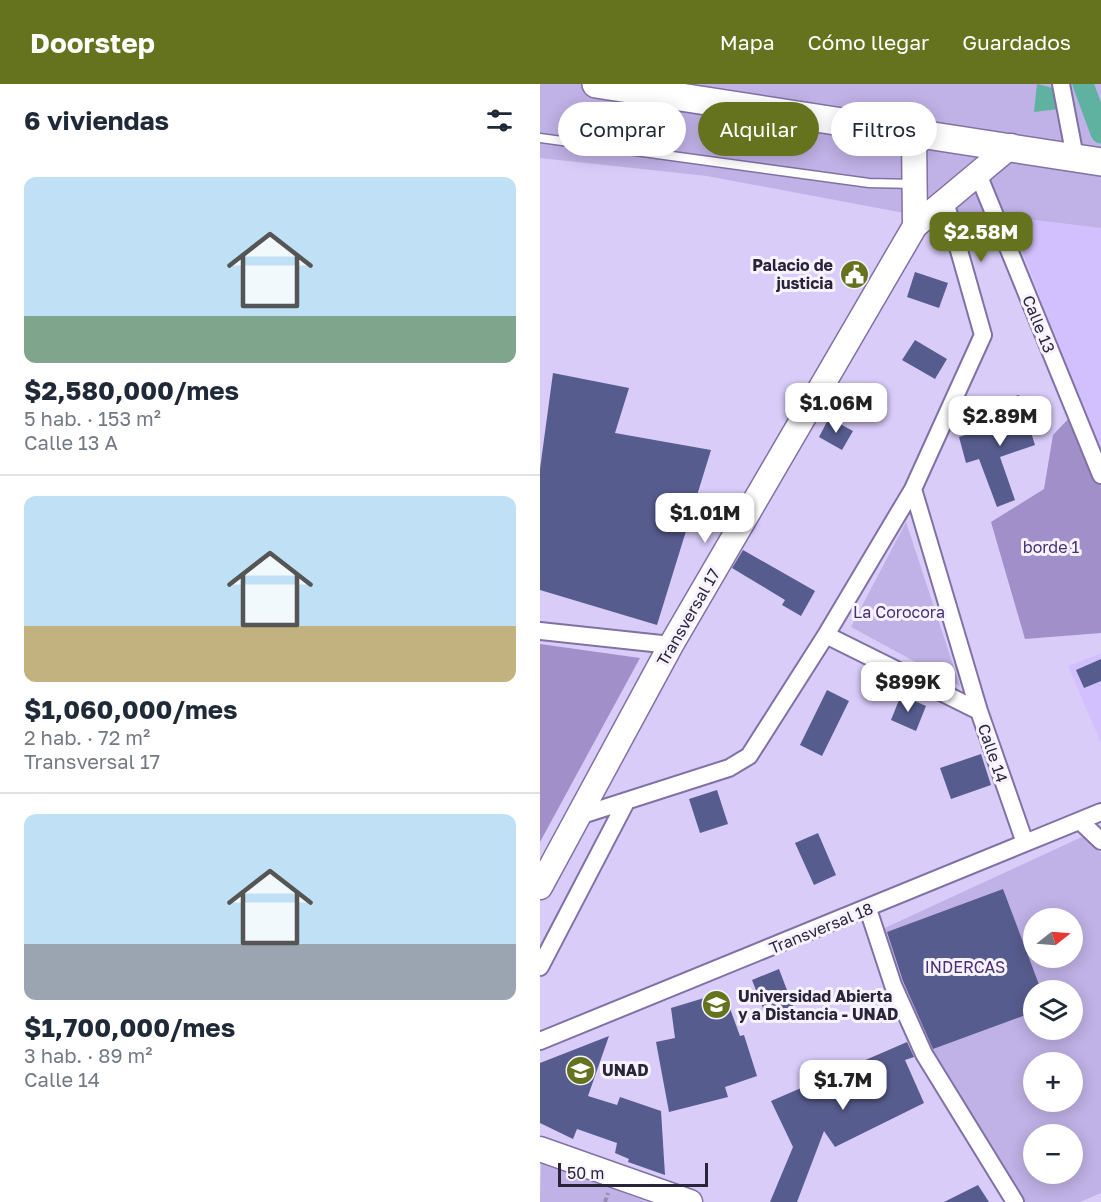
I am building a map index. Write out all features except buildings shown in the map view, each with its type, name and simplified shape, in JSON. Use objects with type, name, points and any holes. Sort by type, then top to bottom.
[{"type":"main road","points":[[596,84],[831,119]]},
{"type":"main road","points":[[937,135],[1101,162]]},
{"type":"street","points":[[1061,84],[1075,158]]},
{"type":"street","points":[[915,226],[1011,146]]},
{"type":"street","points":[[914,156],[915,226]]},
{"type":"street","name":"Calle 13","points":[[978,174],[1101,475]]},
{"type":"street","points":[[576,817],[729,768],[749,756],[826,635],[913,489],[983,335],[945,201]]},
{"type":"street","name":"Transversal 17","points":[[540,887],[671,645],[915,226]]},
{"type":"street","name":"Calle 14","points":[[913,489],[979,711],[1025,843]]},
{"type":"street","points":[[540,631],[671,645]]},
{"type":"street","points":[[826,635],[979,711]]},
{"type":"street","points":[[540,967],[626,802]]},
{"type":"street","name":"Transversal 18","points":[[540,1041],[1101,813]]},
{"type":"street","points":[[1080,821],[1101,841]]},
{"type":"street","points":[[868,909],[893,986],[924,1054],[1015,1202]]},
{"type":"street","points":[[540,1149],[690,1202]]},
{"type":"lane","points":[[540,138],[869,183],[914,184]]},
{"type":"shaded area","points":[[1037,84],[1053,88],[1059,109],[1034,112]]},
{"type":"shaded area","points":[[1026,219],[1101,228],[1101,458],[1016,234]]},
{"type":"shaded area","points":[[1101,653],[1101,743],[1068,666]]},
{"type":"green space","points":[[540,84],[1101,84],[1101,228],[1026,219],[1016,234],[707,176],[540,158]]},
{"type":"green space","name":"borde 1","points":[[1073,414],[1101,482],[1101,633],[1025,639],[991,522],[1044,489],[1053,435]]},
{"type":"green space","name":"La Corocora","points":[[906,522],[960,686],[851,627]]},
{"type":"green space","points":[[540,644],[640,658],[540,842]]},
{"type":"green space","name":"INDERCAS","points":[[1084,836],[1101,853],[1101,1193],[1080,1202],[1013,1202],[925,1055],[876,932]]},
{"type":"green space","points":[[541,1161],[647,1202],[540,1202]]},
{"type":"waterway","points":[[1083,84],[1101,133]]},
{"type":"place","name":"Palacio de justicia","points":[[854,274]]},
{"type":"place","name":"Universidad Abierta y a Distancia - UNAD","points":[[717,1005]]},
{"type":"place","name":"UNAD","points":[[581,1070]]}]
